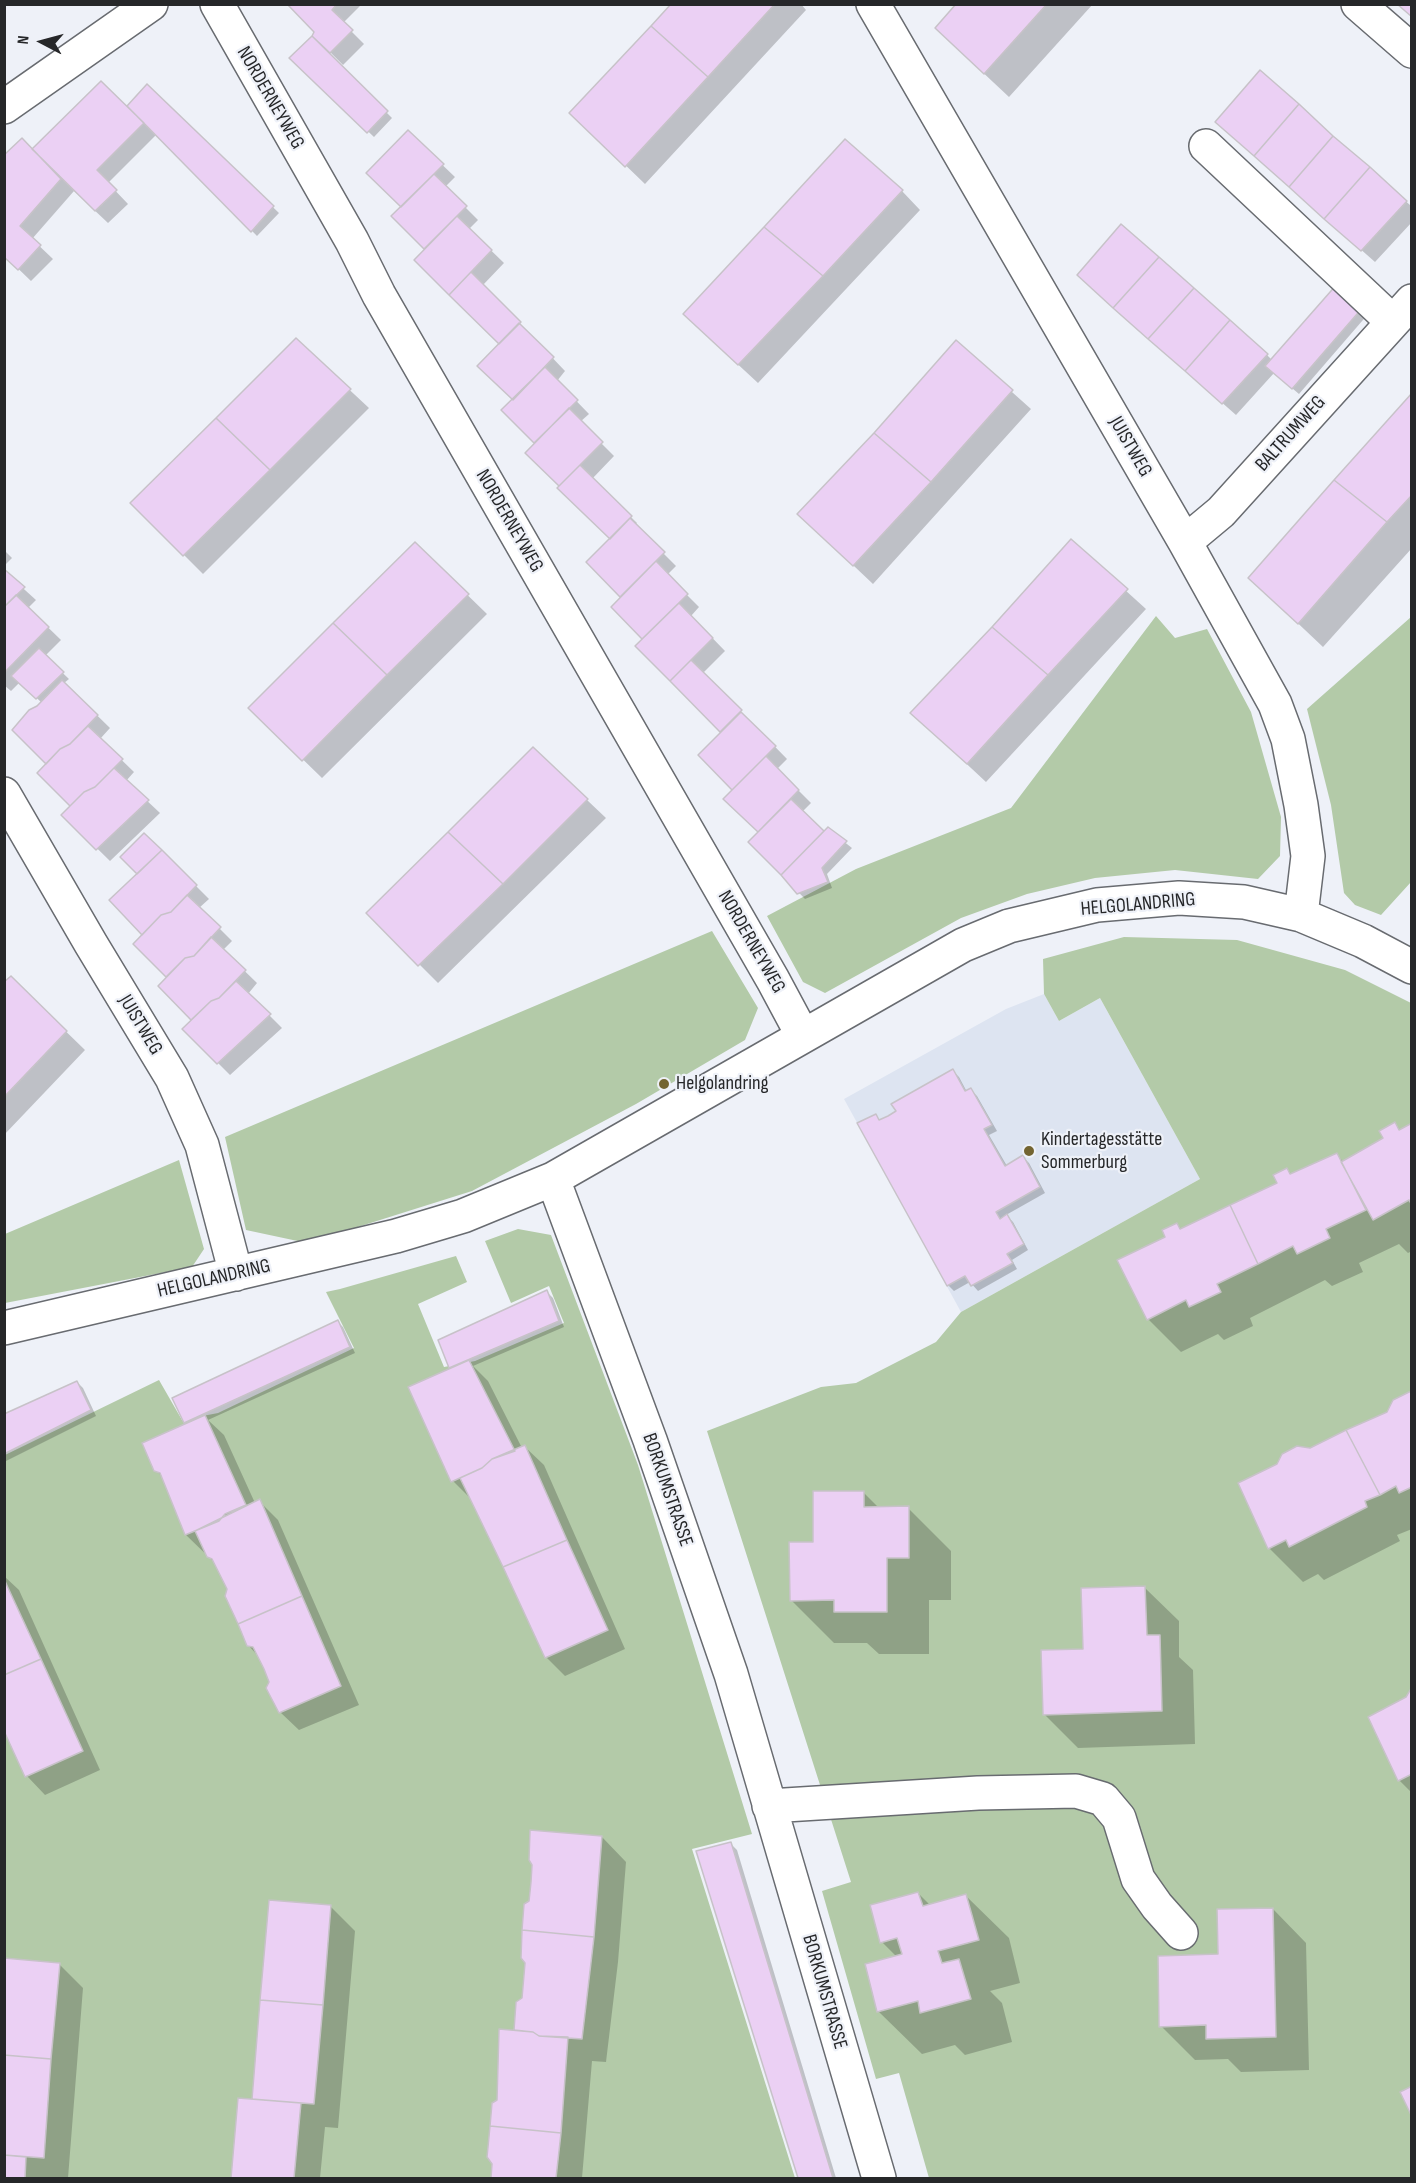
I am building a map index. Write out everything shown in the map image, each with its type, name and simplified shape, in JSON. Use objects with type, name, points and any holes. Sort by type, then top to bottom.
[{"type":"street","points":[[4,106],[151,4]]},
{"type":"street","name":"NORDERNEYWEG","points":[[217,4],[352,241],[379,295],[803,1036]]},
{"type":"street","name":"JUISTWEG","points":[[873,4],[1185,542],[1275,704],[1288,739],[1308,856],[1301,915]]},
{"type":"street","points":[[1358,4],[1412,51]]},
{"type":"street","name":"BALTRUMWEG","points":[[1185,542],[1221,512],[1402,312],[1206,146]]},
{"type":"street","name":"JUISTWEG","points":[[4,794],[172,1078],[202,1145],[236,1274]]},
{"type":"street","name":"HELGOLANDRING","points":[[4,1328],[407,1233],[463,1216],[553,1179],[963,945],[1009,926],[1097,905],[1179,898],[1244,902],[1301,915],[1363,941],[1412,967]]},
{"type":"street","name":"BORKUMSTRASSE","points":[[553,1179],[650,1440],[731,1674],[879,2178]]},
{"type":"street","points":[[769,1806],[978,1793],[1076,1791],[1103,1799],[1119,1818],[1138,1879],[1157,1906],[1181,1933]]},
{"type":"shaded area","name":"Kindertagesstätte Sommerburg","points":[[1044,994],[1059,1021],[1100,998],[1200,1179],[961,1312],[844,1099],[1006,1009]]},
{"type":"green space","points":[[1156,616],[1175,638],[1207,629],[1251,712],[1281,817],[1280,856],[1258,879],[1175,870],[1095,878],[1027,894],[961,918],[825,993],[803,982],[767,916],[856,869],[1011,808]]},
{"type":"green space","points":[[1411,617],[1411,882],[1381,915],[1355,905],[1344,893],[1331,805],[1307,709]]},
{"type":"green space","points":[[712,931],[758,1008],[745,1040],[636,1104],[472,1191],[307,1243],[246,1230],[225,1137]]},
{"type":"green space","points":[[1124,937],[1237,940],[1345,970],[1411,1003],[1411,2178],[929,2178],[899,2073],[876,2079],[822,1891],[851,1882],[707,1431],[821,1387],[856,1383],[936,1342],[961,1312],[1200,1179],[1100,998],[1059,1021],[1044,994],[1043,959]]},
{"type":"green space","points":[[179,1160],[204,1249],[192,1267],[5,1303],[5,1234]]},
{"type":"green space","points":[[518,1229],[551,1235],[638,1465],[752,1834],[692,1849],[795,2178],[5,2178],[5,1455],[159,1380],[182,1420],[218,1413],[354,1348],[326,1292],[456,1256],[467,1282],[418,1304],[444,1367],[475,1361],[564,1323],[549,1286],[511,1303],[485,1241]]},
{"type":"building","points":[[287,4],[337,4],[332,10],[353,30],[330,53],[312,36],[314,32]]},
{"type":"building","points":[[671,4],[775,4],[708,77],[651,26]]},
{"type":"building","points":[[956,4],[1047,4],[984,74],[935,28]]},
{"type":"building","points":[[1397,4],[1412,4],[1412,17]]},
{"type":"building","points":[[651,26],[708,77],[625,167],[569,113]]},
{"type":"building","points":[[312,36],[388,111],[367,133],[289,58]]},
{"type":"building","points":[[1260,70],[1299,104],[1254,156],[1215,122]]},
{"type":"building","points":[[101,81],[144,123],[97,170],[117,190],[95,211],[32,149]]},
{"type":"building","points":[[147,84],[274,206],[251,232],[127,106]]},
{"type":"building","points":[[1299,104],[1333,136],[1289,187],[1254,156]]},
{"type":"building","points":[[408,130],[444,164],[401,207],[366,173]]},
{"type":"building","points":[[1333,136],[1370,167],[1324,219],[1289,187]]},
{"type":"building","points":[[22,138],[61,179],[20,226],[41,245],[18,270],[4,257],[4,155]]},
{"type":"building","points":[[845,139],[903,190],[823,276],[764,227]]},
{"type":"building","points":[[1370,167],[1407,201],[1361,251],[1324,219]]},
{"type":"building","points":[[434,174],[467,206],[424,249],[391,216]]},
{"type":"building","points":[[457,216],[492,250],[449,295],[414,260]]},
{"type":"building","points":[[1121,224],[1159,257],[1113,308],[1077,275]]},
{"type":"building","points":[[764,227],[823,276],[738,365],[683,314]]},
{"type":"building","points":[[1159,257],[1194,288],[1148,339],[1113,308]]},
{"type":"building","points":[[471,272],[521,322],[499,344],[449,295]]},
{"type":"building","points":[[1338,283],[1364,306],[1292,389],[1265,366]]},
{"type":"building","points":[[1194,288],[1230,320],[1185,371],[1148,339]]},
{"type":"building","points":[[1230,320],[1268,354],[1222,404],[1185,371]]},
{"type":"building","points":[[519,323],[554,357],[513,400],[477,366]]},
{"type":"building","points":[[296,338],[351,389],[270,470],[216,418]]},
{"type":"building","points":[[956,340],[1013,390],[931,482],[874,433]]},
{"type":"building","points":[[545,367],[578,400],[534,443],[501,410]]},
{"type":"building","points":[[1412,393],[1412,495],[1387,522],[1334,480]]},
{"type":"building","points":[[569,408],[603,442],[559,486],[525,453]]},
{"type":"building","points":[[216,418],[270,470],[183,556],[130,503]]},
{"type":"building","points":[[874,433],[931,482],[853,566],[797,514]]},
{"type":"building","points":[[580,465],[632,516],[610,539],[557,488]]},
{"type":"building","points":[[1334,480],[1387,522],[1298,624],[1248,578]]},
{"type":"building","points":[[630,518],[665,552],[620,597],[586,562]]},
{"type":"building","points":[[1071,539],[1128,589],[1048,675],[992,627]]},
{"type":"building","points":[[415,542],[469,594],[387,675],[333,623]]},
{"type":"building","points":[[656,561],[688,594],[642,639],[611,607]]},
{"type":"building","points":[[4,569],[25,587],[4,607]]},
{"type":"building","points":[[16,595],[49,627],[4,673],[4,607]]},
{"type":"building","points":[[679,603],[713,638],[670,681],[635,646]]},
{"type":"building","points":[[333,623],[387,675],[302,761],[248,708]]},
{"type":"building","points":[[992,627],[1048,675],[967,764],[910,713]]},
{"type":"building","points":[[39,648],[64,672],[36,699],[11,676]]},
{"type":"building","points":[[691,660],[742,710],[720,732],[670,681]]},
{"type":"building","points":[[62,680],[98,715],[70,744],[60,749],[46,764],[12,730],[29,710],[37,706]]},
{"type":"building","points":[[741,712],[776,746],[732,790],[698,755]]},
{"type":"building","points":[[88,726],[123,759],[95,787],[84,792],[70,806],[37,773],[60,749],[70,744]]},
{"type":"building","points":[[533,747],[588,799],[503,884],[448,832]]},
{"type":"building","points":[[766,756],[799,790],[758,832],[723,799]]},
{"type":"building","points":[[114,768],[149,800],[96,850],[61,815],[84,792],[95,787]]},
{"type":"building","points":[[791,799],[824,831],[781,875],[748,842]]},
{"type":"building","points":[[828,827],[847,841],[822,868],[828,882],[797,894],[781,875]]},
{"type":"building","points":[[448,832],[503,884],[418,966],[366,913]]},
{"type":"building","points":[[144,833],[162,850],[137,874],[120,857]]},
{"type":"building","points":[[162,850],[197,885],[171,912],[161,915],[142,935],[109,900]]},
{"type":"building","points":[[187,895],[221,927],[194,956],[185,958],[166,977],[133,944],[161,915],[171,912]]},
{"type":"building","points":[[211,937],[246,970],[219,998],[211,1001],[191,1020],[158,986],[185,958],[194,956]]},
{"type":"building","points":[[11,976],[67,1031],[4,1097],[4,982]]},
{"type":"building","points":[[236,981],[271,1014],[217,1064],[182,1029]]},
{"type":"building","points":[[953,1069],[965,1091],[971,1088],[992,1125],[984,1129],[1005,1166],[1023,1155],[1040,1187],[996,1212],[1000,1219],[1007,1214],[1024,1244],[1007,1254],[1013,1263],[971,1286],[965,1276],[947,1286],[857,1123],[876,1114],[879,1120],[888,1116],[896,1111],[891,1104]]},
{"type":"building","points":[[1395,1122],[1399,1130],[1412,1123],[1412,1205],[1409,1200],[1373,1220],[1341,1162],[1383,1138],[1379,1131]]},
{"type":"building","points":[[1337,1153],[1366,1210],[1326,1229],[1330,1238],[1297,1254],[1293,1246],[1258,1264],[1230,1205],[1277,1183],[1273,1175],[1287,1168],[1290,1174]]},
{"type":"building","points":[[1230,1205],[1258,1264],[1217,1284],[1221,1292],[1189,1307],[1186,1300],[1147,1320],[1117,1260],[1165,1237],[1162,1230],[1177,1223],[1180,1229]]},
{"type":"building","points":[[547,1290],[559,1321],[449,1368],[438,1340]]},
{"type":"building","points":[[338,1320],[350,1347],[184,1423],[172,1398]]},
{"type":"building","points":[[469,1360],[515,1451],[492,1459],[482,1468],[451,1482],[408,1387]]},
{"type":"building","points":[[77,1381],[91,1410],[4,1454],[4,1414]]},
{"type":"building","points":[[1412,1392],[1412,1487],[1399,1493],[1396,1486],[1380,1495],[1346,1430],[1387,1412],[1393,1400]]},
{"type":"building","points":[[205,1415],[246,1505],[225,1514],[219,1521],[185,1535],[160,1473],[154,1471],[142,1443]]},
{"type":"building","points":[[1346,1430],[1380,1495],[1365,1501],[1367,1507],[1289,1547],[1286,1540],[1268,1549],[1238,1483],[1277,1464],[1282,1454],[1297,1446],[1310,1448]]},
{"type":"building","points":[[525,1445],[567,1540],[503,1567],[460,1478],[482,1468],[492,1459]]},
{"type":"building","points":[[813,1491],[864,1491],[864,1507],[909,1506],[909,1558],[887,1558],[887,1612],[834,1612],[834,1600],[790,1601],[789,1542],[813,1542]]},
{"type":"building","points":[[260,1499],[302,1596],[238,1624],[225,1596],[227,1589],[212,1559],[207,1557],[195,1531]]},
{"type":"building","points":[[567,1540],[608,1630],[545,1658],[503,1567]]},
{"type":"building","points":[[4,1579],[41,1659],[4,1675]]},
{"type":"building","points":[[1145,1586],[1147,1635],[1160,1635],[1162,1711],[1043,1715],[1041,1650],[1083,1649],[1081,1588]]},
{"type":"building","points":[[302,1596],[341,1686],[279,1713],[266,1688],[269,1682],[264,1669],[253,1647],[247,1646],[238,1624]]},
{"type":"building","points":[[41,1659],[83,1751],[25,1777],[4,1731],[4,1675]]},
{"type":"building","points":[[1412,1687],[1412,1774],[1398,1781],[1368,1717],[1406,1697]]},
{"type":"building","points":[[530,1830],[602,1836],[594,1937],[522,1930],[524,1904],[529,1901],[531,1882]]},
{"type":"building","points":[[731,1842],[833,2178],[798,2178],[696,1851]]},
{"type":"building","points":[[918,1892],[923,1906],[966,1894],[979,1940],[938,1951],[942,1963],[959,1959],[971,1999],[920,2013],[918,2001],[877,2012],[865,1964],[902,1954],[897,1938],[880,1943],[870,1905]]},
{"type":"building","points":[[269,1900],[331,1905],[323,2005],[260,2000]]},
{"type":"building","points":[[1273,1908],[1276,2037],[1206,2039],[1206,2025],[1159,2027],[1158,1956],[1218,1954],[1217,1909]]},
{"type":"building","points":[[522,1930],[594,1937],[582,2039],[539,2036],[533,2032],[514,2030],[516,2002],[522,1998],[525,1963],[521,1958]]},
{"type":"building","points":[[4,1958],[60,1963],[51,2059],[4,2055]]},
{"type":"building","points":[[260,2000],[323,2005],[314,2104],[252,2099]]},
{"type":"building","points":[[499,2029],[533,2032],[539,2036],[568,2037],[561,2133],[490,2126],[492,2103],[497,2100]]},
{"type":"building","points":[[4,2055],[51,2059],[44,2158],[4,2155]]},
{"type":"building","points":[[1412,2086],[1412,2117],[1400,2092]]},
{"type":"building","points":[[238,2098],[301,2103],[294,2178],[231,2178]]},
{"type":"building","points":[[490,2126],[561,2133],[556,2178],[491,2178],[492,2164],[487,2157]]},
{"type":"building","points":[[4,2155],[26,2157],[25,2178],[4,2178]]},
{"type":"place","name":"Helgolandring","points":[[664,1084]]},
{"type":"place","name":"Kindertagesstätte Sommerburg","points":[[1029,1151]]}]
